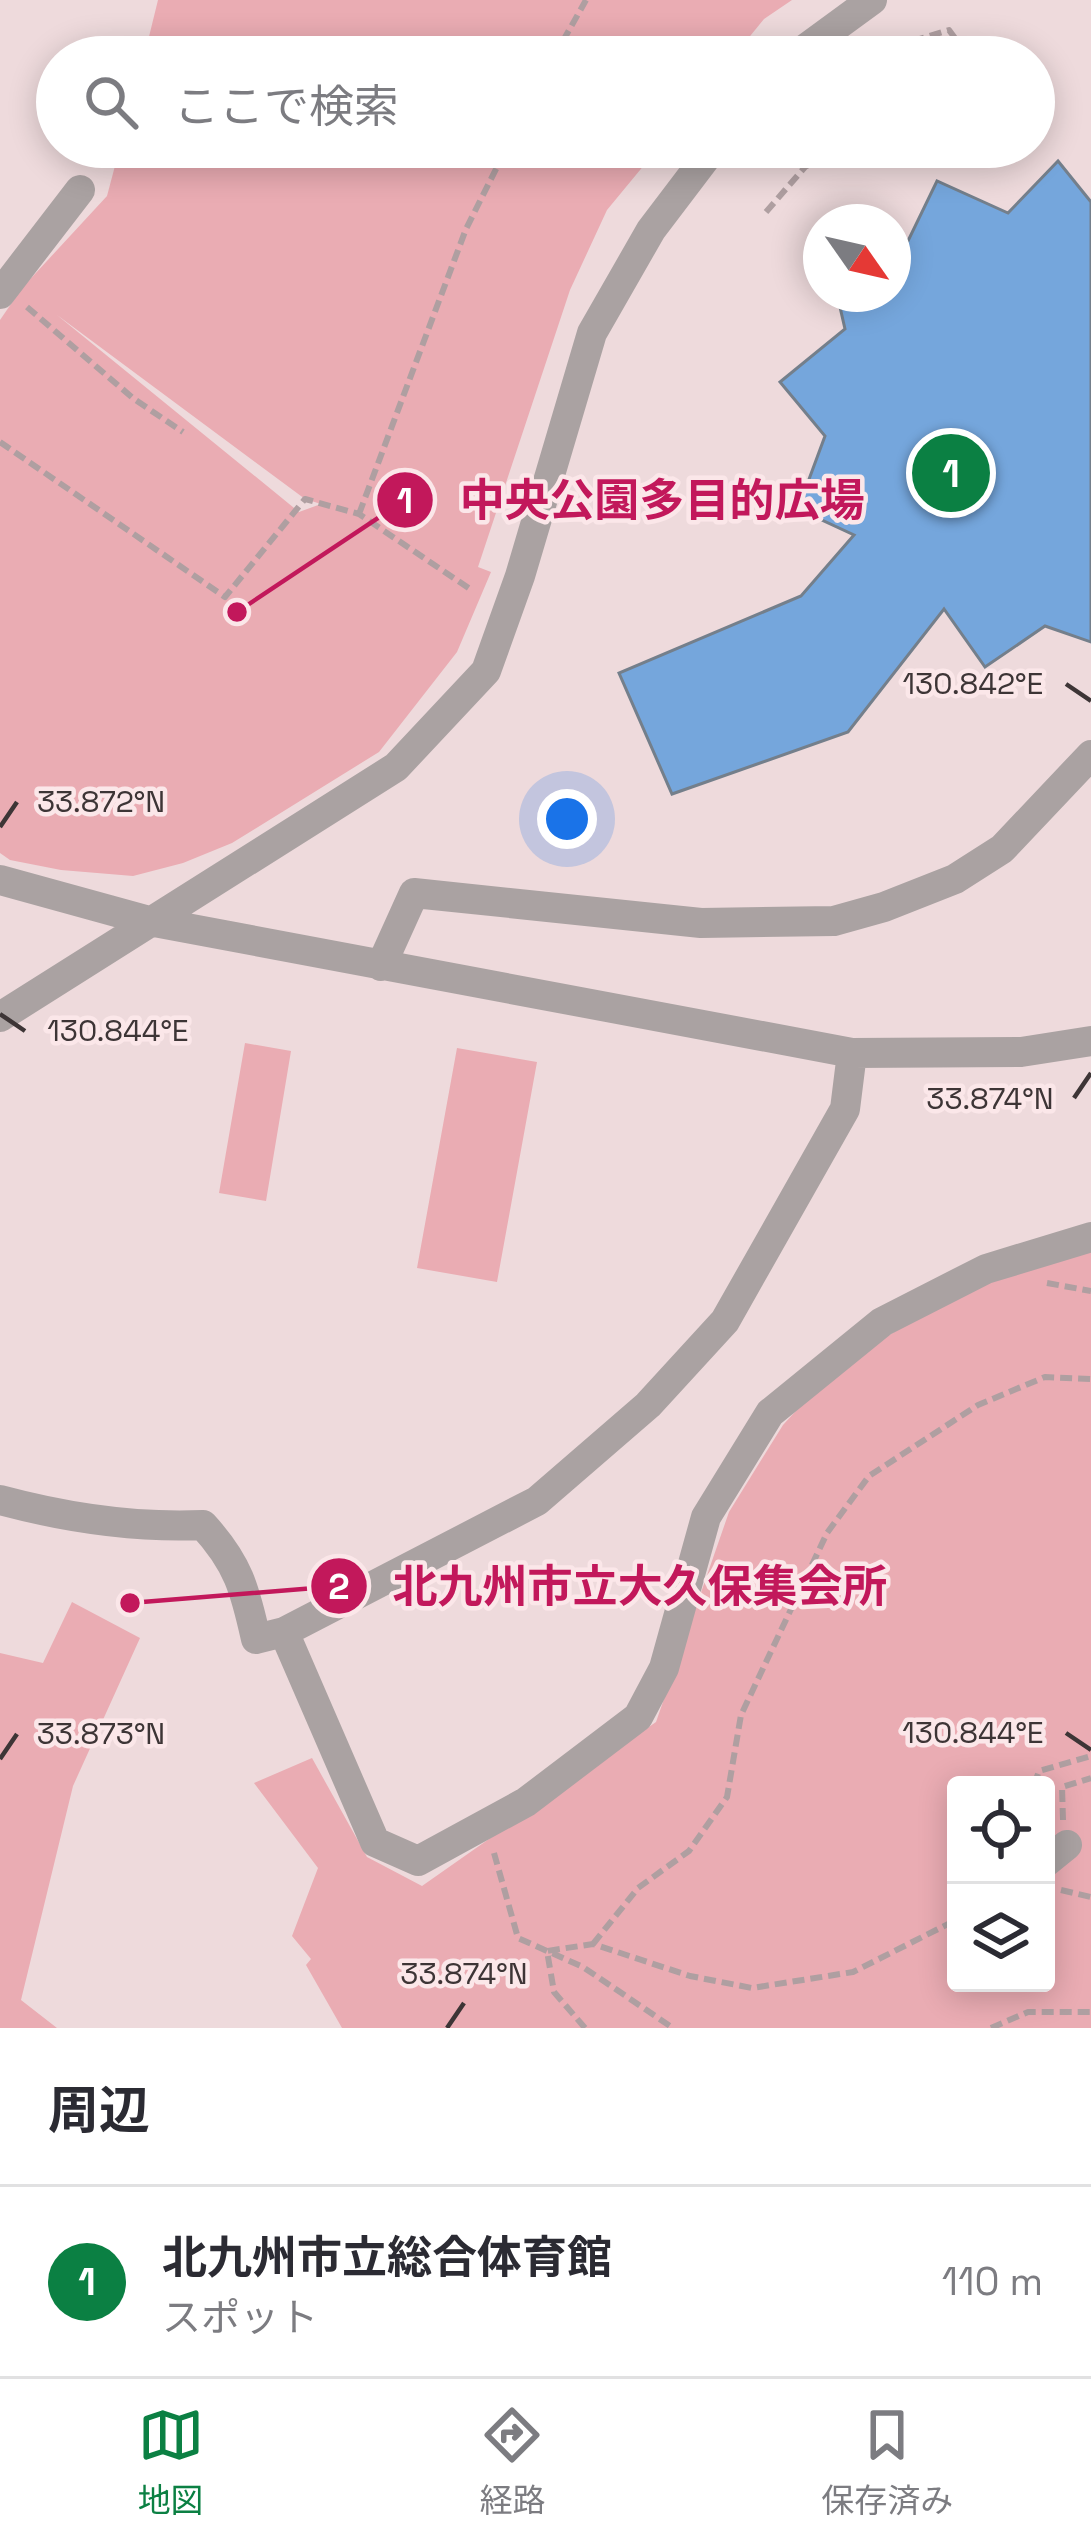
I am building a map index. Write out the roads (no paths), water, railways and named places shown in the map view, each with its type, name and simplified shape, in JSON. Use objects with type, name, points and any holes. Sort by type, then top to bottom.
[{"type":"street","points":[[823,36],[872,0]]},
{"type":"street","points":[[0,1017],[396,766],[486,670],[520,576],[592,333],[651,230],[698,168]]},
{"type":"street","points":[[1,290],[80,190]]},
{"type":"street","points":[[381,966],[414,893],[701,923],[835,921],[884,907],[956,879],[1002,849],[1091,754]]},
{"type":"street","points":[[0,880],[149,921],[852,1053],[1022,1052],[1091,1041]]},
{"type":"street","points":[[0,1501],[147,1528],[202,1526],[229,1553],[248,1599],[256,1639],[284,1632],[537,1501],[648,1405],[725,1321],[844,1109],[852,1053]]},
{"type":"street","points":[[284,1632],[375,1842],[418,1861],[526,1802],[638,1717],[664,1668],[706,1517],[770,1413],[882,1322],[986,1268],[1091,1237]]},
{"type":"place","name":"北九州市立総合体育館","points":[[951,473]]},
{"type":"place","name":"中央公園多目的広場","points":[[237,612]]},
{"type":"place","name":"北九州市立大久保集会所","points":[[130,1603]]}]
